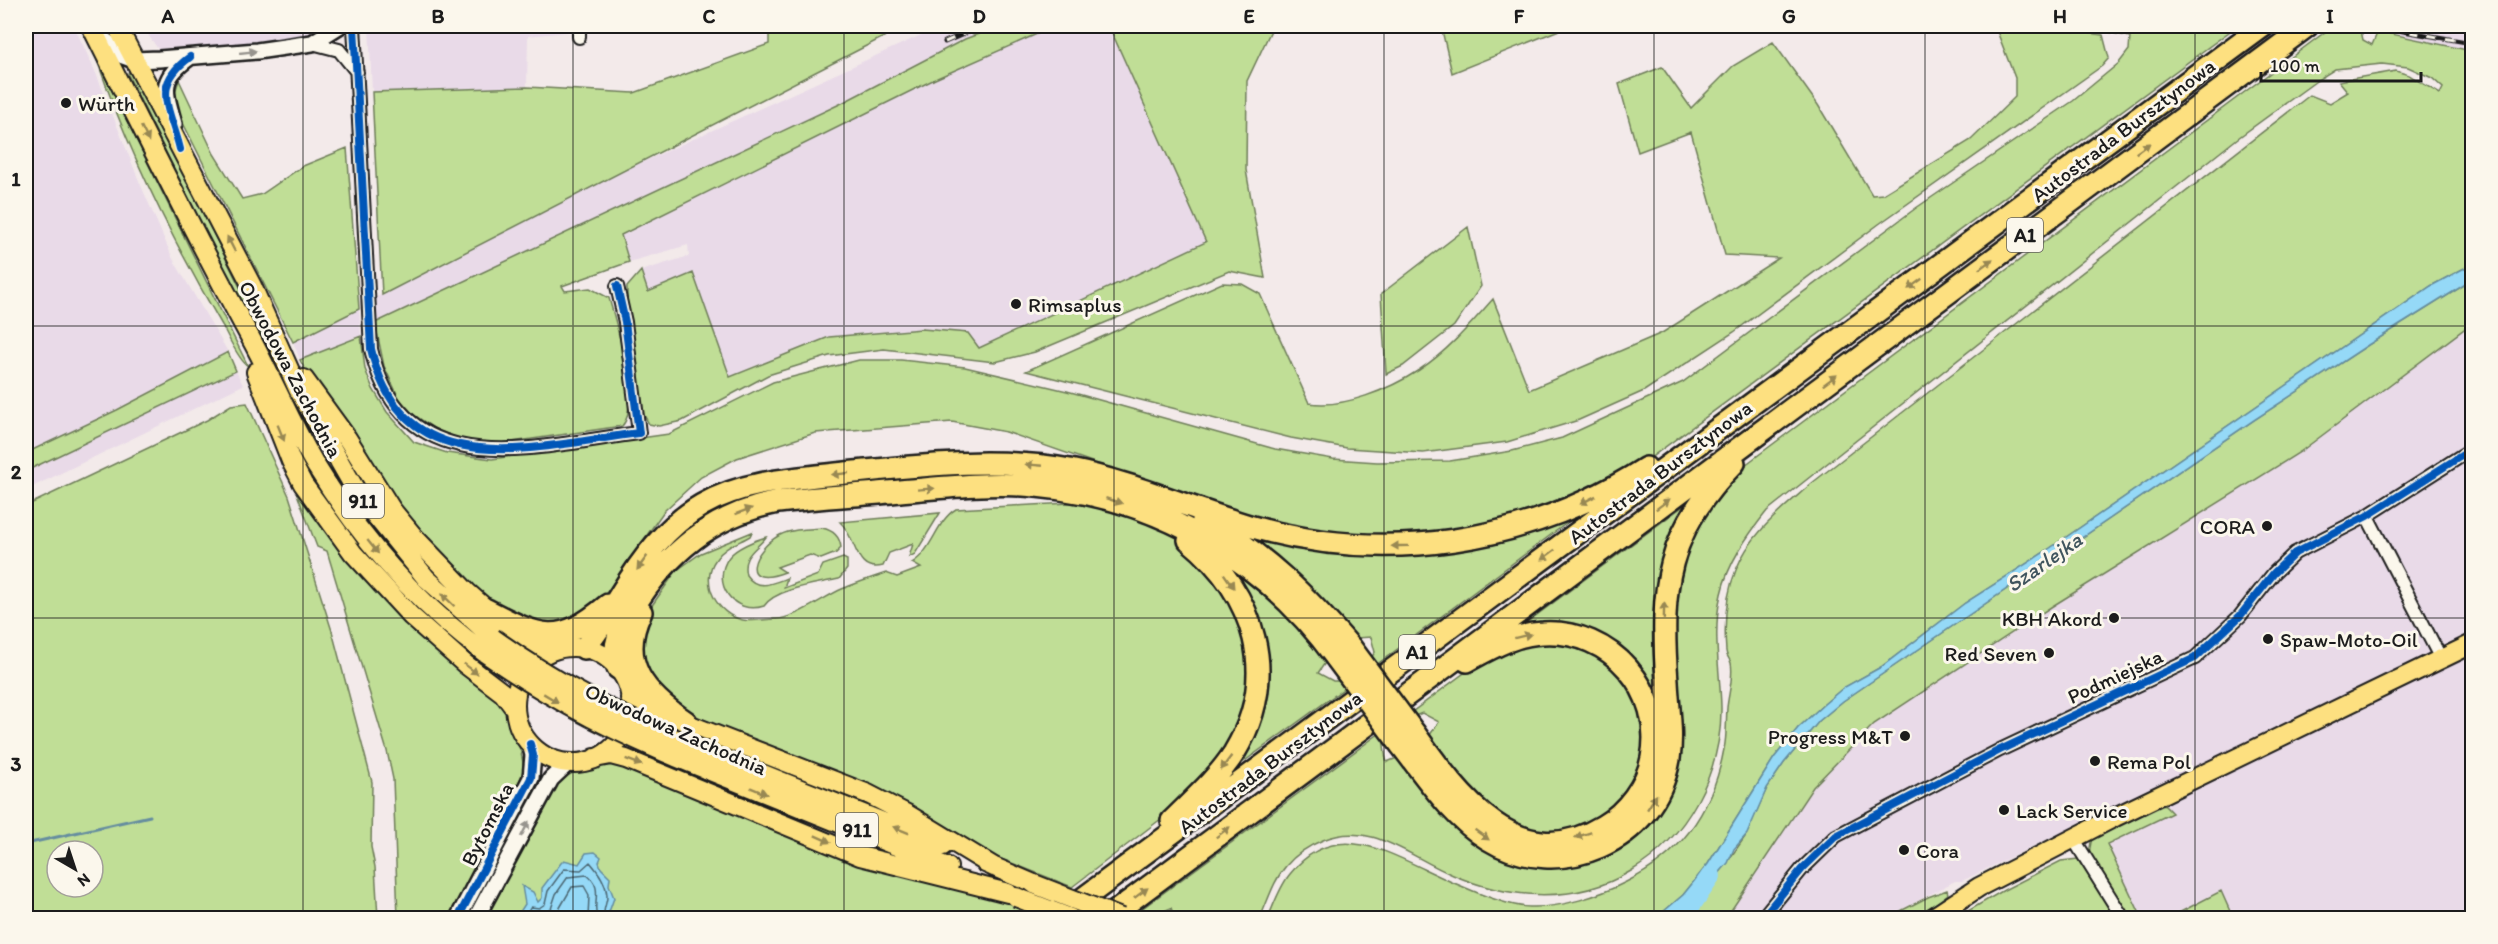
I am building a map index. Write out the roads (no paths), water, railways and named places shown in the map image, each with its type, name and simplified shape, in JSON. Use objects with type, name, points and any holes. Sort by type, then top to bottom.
[{"type":"highway","name":"Autostrada Bursztynowa","points":[[1057,918],[2263,26]]},
{"type":"highway","name":"Autostrada Bursztynowa","points":[[1107,918],[1413,688],[2307,26]]},
{"type":"highway","points":[[584,648],[600,631],[620,595],[652,549],[680,521],[700,506],[729,492],[773,482],[889,469],[997,463],[1071,470],[1159,507],[1261,576],[1344,654],[1408,739],[1464,820],[1489,840],[1519,853],[1554,858],[1581,855],[1606,845],[1635,824],[1657,794],[1670,759],[1664,610],[1666,583],[1674,554],[1692,516],[1718,479],[1783,415]]},
{"type":"highway","points":[[618,668],[614,646],[628,616],[664,564],[693,538],[741,511],[778,502],[1025,485],[1065,489],[1302,538],[1365,546],[1434,544],[1494,534],[1562,512],[1713,433]]},
{"type":"highway","points":[[1121,872],[1226,764],[1248,722],[1256,687],[1257,668],[1252,632],[1236,590],[1210,558],[1159,507]]},
{"type":"highway","points":[[686,722],[653,698],[644,686],[633,661],[632,639],[640,614],[653,591],[693,538]]},
{"type":"highway","points":[[487,610],[528,631],[562,633],[588,622],[620,595]]},
{"type":"highway","points":[[1408,739],[1479,813],[1508,832],[1544,841],[1584,835],[1616,817],[1630,803],[1646,778],[1654,747],[1650,707],[1633,673],[1610,652],[1575,636],[1542,633],[1513,639],[1413,688]]},
{"type":"main road","name":"Obwodowa Zachodnia","points":[[92,26],[209,263],[316,465],[350,517],[386,562],[428,607],[489,646]]},
{"type":"main road","name":"911","points":[[117,26],[134,60]]},
{"type":"main road","name":"Obwodowa Zachodnia","points":[[134,60],[274,335],[302,398],[358,494],[426,578],[489,646],[539,690],[578,713],[632,739],[708,761],[994,867],[1121,918]]},
{"type":"main road","points":[[209,263],[303,484],[353,553],[386,591],[436,640],[503,693],[515,709]]},
{"type":"main road","points":[[274,335],[347,438],[392,510],[433,558],[487,610],[523,640],[551,651],[584,648],[608,659],[618,668],[626,682],[630,698],[629,719],[620,738],[595,758]]},
{"type":"main road","points":[[1932,918],[1979,887],[2073,838],[2472,644]]},
{"type":"main road","points":[[551,651],[531,664],[524,674],[517,691],[515,709],[519,728],[530,744],[547,757],[568,763],[611,755],[626,759],[860,855],[1012,895]]},
{"type":"main road","points":[[630,698],[644,707],[890,804],[994,867]]},
{"type":"main road","name":"Obwodowa Zachodnia","points":[[708,761],[978,878],[1012,895]]},
{"type":"main road","name":"911","points":[[1012,895],[1070,918]]},
{"type":"street","points":[[92,26],[111,48],[134,60],[190,57],[312,43],[339,50],[357,72]]},
{"type":"street","points":[[312,43],[339,26]]},
{"type":"street","points":[[354,26],[371,349],[377,372],[386,390],[409,419],[433,437],[467,448],[503,450],[639,433],[625,322],[617,286]]},
{"type":"street","points":[[180,149],[165,94],[166,84],[179,66],[190,57]]},
{"type":"street","name":"Podmiejska","points":[[1761,918],[1802,869],[1836,836],[2000,750],[2195,658],[2240,616],[2274,573],[2295,553],[2367,516],[2472,449]]},
{"type":"street","points":[[2367,516],[2441,659]]},
{"type":"street","name":"Bytomska","points":[[458,918],[531,778],[533,755],[530,744]]},
{"type":"street","name":"Bytomska","points":[[476,918],[551,779],[568,763]]},
{"type":"street","points":[[2073,838],[2122,918]]},
{"type":"water","points":[[2472,264],[2472,280],[2254,420],[1843,701],[1819,721],[1784,763],[1767,788],[1747,834],[1734,849],[1728,863],[1701,894],[1688,903],[1692,918],[1656,918],[1683,895],[1708,864],[1774,758],[1798,728],[1843,688],[1881,667],[1965,603],[2043,553],[2431,286]]},
{"type":"water","points":[[595,852],[601,857],[599,862],[601,868],[610,877],[609,885],[614,898],[609,912],[613,918],[516,918],[525,904],[522,886],[533,892],[538,902],[542,898],[542,888],[564,860],[579,864],[586,853]]},
{"type":"waterway","points":[[26,844],[150,816]]},
{"type":"waterway","name":"Szarlejka","points":[[1682,918],[1711,876]]},
{"type":"railway","points":[[945,42],[982,26]]},
{"type":"railway","points":[[2375,26],[2472,43]]},
{"type":"place","name":"Würth","points":[[66,103]]},
{"type":"place","name":"Rimsaplus","points":[[1016,304]]},
{"type":"place","name":"CORA","points":[[2267,526]]},
{"type":"place","name":"KBH Akord","points":[[2114,618]]},
{"type":"place","name":"Spaw-Moto-Oil","points":[[2268,639]]},
{"type":"place","name":"Red Seven","points":[[2049,653]]},
{"type":"place","name":"Progress M&T","points":[[1905,736]]},
{"type":"place","name":"Rema Pol","points":[[2095,761]]},
{"type":"place","name":"Lack Service","points":[[2004,810]]},
{"type":"place","name":"Cora","points":[[1904,850]]}]
